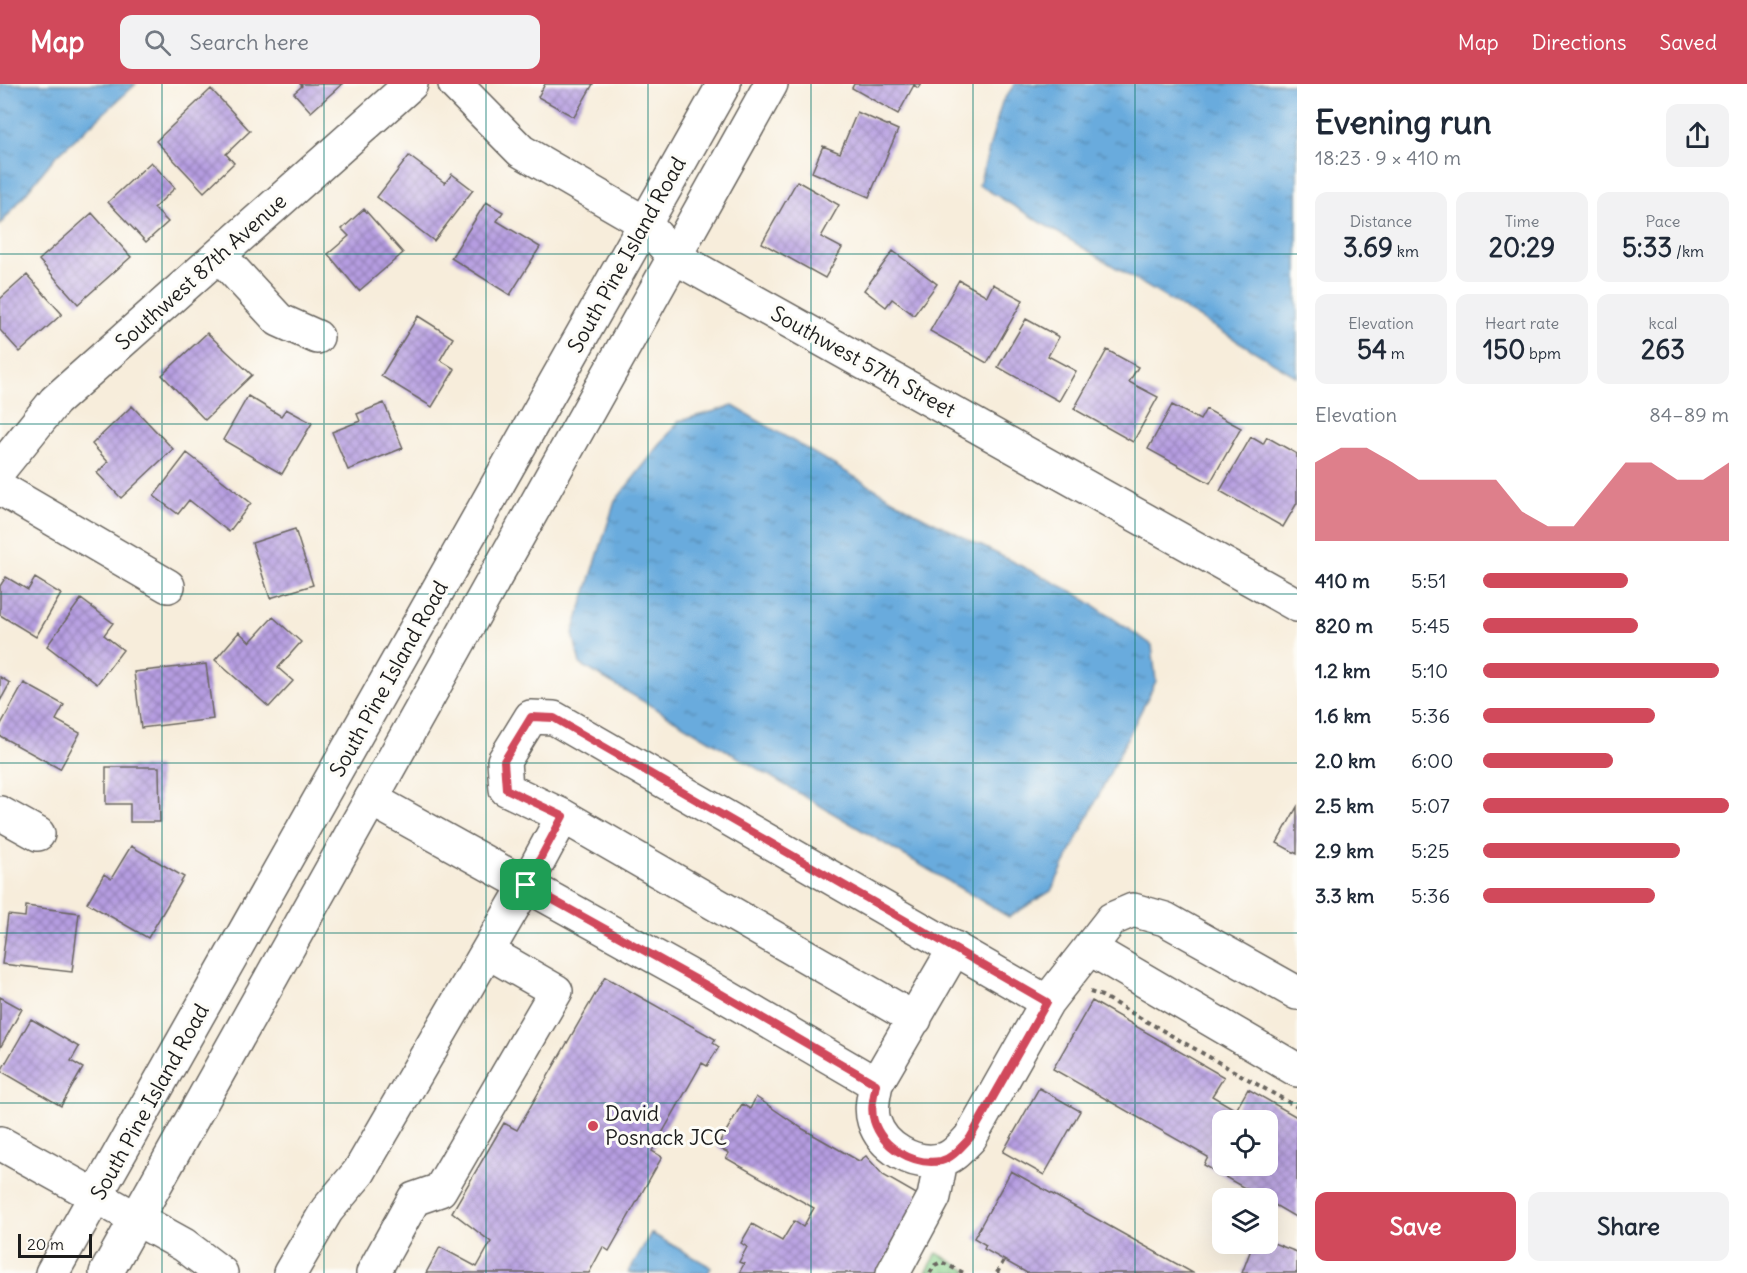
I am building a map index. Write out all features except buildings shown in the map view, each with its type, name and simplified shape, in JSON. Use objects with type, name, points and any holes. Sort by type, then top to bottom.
[{"type":"main road","name":"Southwest 87th Avenue","points":[[0,469],[55,401],[411,84]]},
{"type":"main road","name":"Southwest 57th Street","points":[[455,84],[521,151],[645,223],[673,256],[1297,605]]},
{"type":"main road","name":"South Pine Island Road","points":[[52,1273],[98,1196],[724,84]]},
{"type":"main road","name":"South Pine Island Road","points":[[105,1273],[771,84]]},
{"type":"main road","points":[[220,256],[279,320],[317,337]]},
{"type":"main road","points":[[0,488],[168,586]]},
{"type":"main road","points":[[915,1019],[563,816],[506,789],[504,761],[531,717],[554,718],[1047,1002]]},
{"type":"main road","points":[[371,800],[706,985],[876,1084]]},
{"type":"main road","points":[[0,813],[38,834]]},
{"type":"main road","points":[[290,1273],[327,1210],[359,1172],[488,952],[563,816]]},
{"type":"main road","points":[[955,948],[876,1084],[873,1120],[880,1135],[905,1156],[941,1161],[955,1154],[970,1138],[1047,1002],[1112,919],[1132,910],[1165,919],[1297,993]]},
{"type":"main road","points":[[1089,948],[1297,1070]]},
{"type":"main road","points":[[373,1273],[414,1199],[440,1190],[556,991],[488,952]]},
{"type":"main road","points":[[0,1143],[184,1245],[221,1273]]},
{"type":"main road","points":[[892,1273],[934,1197],[941,1161]]},
{"type":"path","points":[[1080,995],[1090,992],[1102,996],[1297,1107]]},
{"type":"path","points":[[997,1273],[1004,1260]]},
{"type":"path","points":[[930,1273],[935,1265],[941,1262],[964,1273]]},
{"type":"green space","points":[[937,1253],[971,1273],[926,1273]]},
{"type":"water","points":[[0,84],[136,84],[54,158],[0,225]]},
{"type":"water","points":[[1015,84],[1297,84],[1297,377],[979,185],[1002,102]]},
{"type":"water","points":[[733,406],[918,514],[1075,593],[1152,645],[1156,681],[1051,891],[1009,917],[580,664],[573,633],[615,501],[679,421]]},
{"type":"water","points":[[651,1233],[711,1267],[708,1273],[628,1273]]},
{"type":"place","name":"David Posnack JCC","points":[[593,1126]]},
{"type":"route","points":[[531,717],[554,718],[1047,1002],[970,1138],[955,1154],[941,1161],[905,1156],[880,1135],[873,1120],[876,1084],[706,985],[526,885],[563,816],[506,789],[504,761],[531,717]]}]
